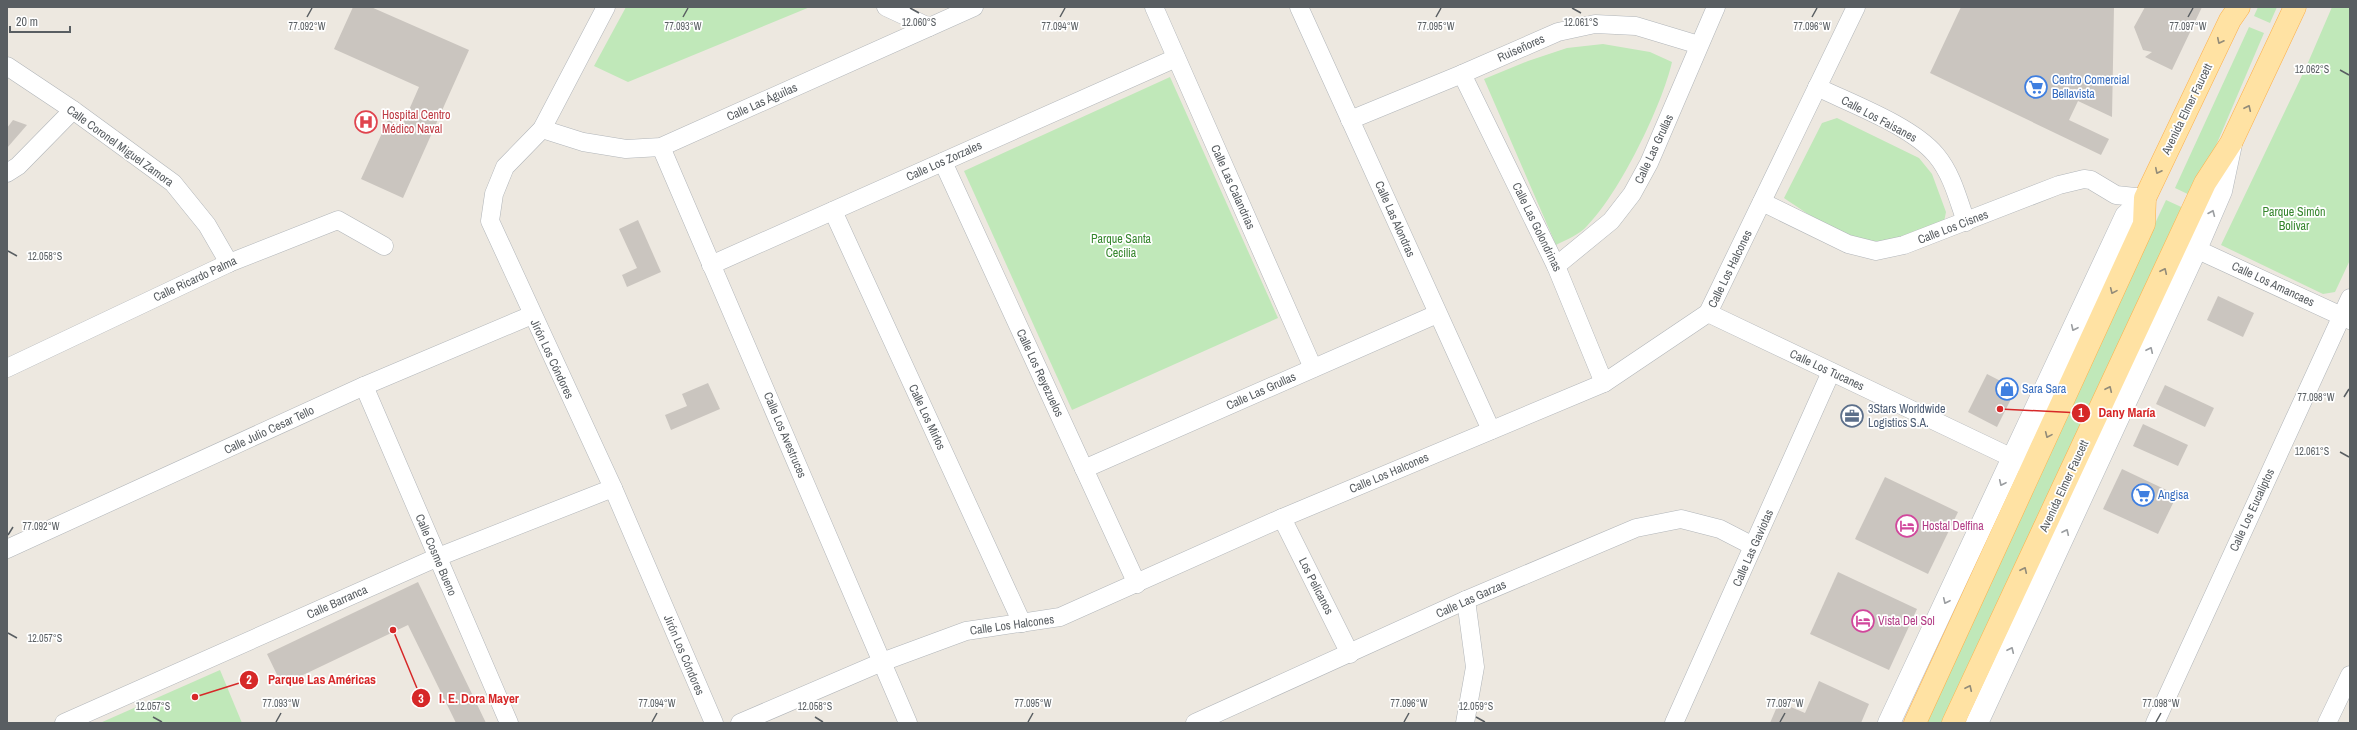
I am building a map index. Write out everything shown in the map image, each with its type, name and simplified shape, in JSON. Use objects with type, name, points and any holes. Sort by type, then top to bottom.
[{"type":"main road","name":"Avenida Elmer Faucett","points":[[1953,723],[2205,183],[2231,143],[2295,7]]},
{"type":"main road","name":"Avenida Elmer Faucett","points":[[1889,723],[2126,216],[2145,198],[2234,11]]},
{"type":"main road","name":"Avenida Elmer Faucett","points":[[1977,723],[2221,191],[2231,143]]},
{"type":"main road","name":"Avenida Elmer Faucett","points":[[1915,723],[2144,224],[2145,198]]},
{"type":"street","name":"Jirón Los Cóndores","points":[[606,7],[542,129],[505,167],[494,194],[490,221],[613,488],[714,723]]},
{"type":"street","points":[[886,7],[929,27]]},
{"type":"street","name":"Calle Las Águilas","points":[[542,129],[582,142],[626,149],[661,147],[974,7]]},
{"type":"street","name":"Calle Las Calandrias","points":[[1154,7],[1313,368]]},
{"type":"street","name":"Calle Las Alondras","points":[[1299,7],[1490,430]]},
{"type":"street","name":"Calle Las Grullas","points":[[1556,266],[1611,221],[1632,194],[1649,163],[1716,7]]},
{"type":"street","name":"Calle Los Halcones","points":[[740,723],[882,662],[966,631],[1060,617],[1137,584],[1282,518],[1604,383],[1708,313],[1856,7]]},
{"type":"street","name":"Ruiseñores","points":[[1350,120],[1462,74],[1558,32],[1595,24],[1636,26],[1699,45]]},
{"type":"street","name":"Calle Los Zorzales","points":[[711,265],[1176,58]]},
{"type":"street","name":"Calle Coronel Miguel Zamora","points":[[7,66],[73,110],[174,183],[207,225],[229,263]]},
{"type":"street","name":"Calle Las Golondrinas","points":[[1462,74],[1556,266],[1604,383]]},
{"type":"street","name":"Calle Los Faisanes","points":[[1817,87],[1906,130],[1922,141],[1936,155],[1947,173],[1966,222]]},
{"type":"street","points":[[7,173],[18,166],[73,110]]},
{"type":"street","name":"Calle Los Avestruces","points":[[661,147],[908,723]]},
{"type":"street","name":"Calle Los Reyezuelos","points":[[943,162],[1137,584]]},
{"type":"street","name":"Calle Los Cisnes","points":[[1762,202],[1848,244],[1876,251],[1904,245],[2059,185],[2084,179],[2091,180],[2116,195],[2145,198]]},
{"type":"street","name":"Calle Los Mirlos","points":[[833,211],[1022,623]]},
{"type":"street","name":"Calle Ricardo Palma","points":[[7,368],[229,263],[338,220],[384,246]]},
{"type":"street","name":"Calle Los Amancaes","points":[[2196,248],[2346,319]]},
{"type":"street","name":"Calle Los Eucaliptos","points":[[2154,723],[2346,319],[2350,298]]},
{"type":"street","name":"Calle Los Tucanes","points":[[1708,313],[2033,468]]},
{"type":"street","name":"Calle Las Grullas","points":[[1084,469],[1438,314]]},
{"type":"street","name":"Calle Julio Cesar Tello","points":[[7,549],[364,386],[532,315]]},
{"type":"street","name":"Calle Las Gaviotas","points":[[1674,723],[1831,372]]},
{"type":"street","name":"Calle Cosme Bueno","points":[[364,386],[509,723]]},
{"type":"street","name":"Calle Barranca","points":[[64,723],[438,557],[613,488]]},
{"type":"street","name":"Los Pelicanos","points":[[1282,518],[1350,654]]},
{"type":"street","name":"Calle Las Garzas","points":[[1195,723],[1350,654],[1466,600],[1636,528],[1681,519],[1720,529],[1753,546]]},
{"type":"street","points":[[1465,723],[1475,667],[1466,600]]},
{"type":"street","points":[[2327,723],[2350,675]]},
{"type":"green space","points":[[626,7],[810,7],[628,82],[594,66]]},
{"type":"green space","points":[[2258,7],[2277,7],[2270,23],[2254,16]]},
{"type":"green space","name":"Parque Simón Bolívar","points":[[2332,7],[2350,7],[2350,260],[2335,292],[2323,294],[2221,245],[2307,65]]},
{"type":"green space","points":[[2249,27],[2264,33],[2194,197],[2175,188]]},
{"type":"green space","points":[[1603,44],[1650,52],[1672,62],[1659,102],[1649,125],[1625,172],[1612,193],[1599,212],[1581,232],[1556,245],[1484,79],[1528,61],[1567,48]]},
{"type":"green space","name":"Parque Santa Cecilia","points":[[1170,77],[1278,318],[1072,410],[964,171]]},
{"type":"green space","points":[[1837,118],[1919,158],[1932,174],[1946,212],[1944,222],[1905,241],[1890,244],[1874,243],[1857,239],[1825,225],[1784,198],[1822,123]]},
{"type":"green space","points":[[2166,200],[2190,211],[1950,723],[1921,723]]},
{"type":"green space","points":[[220,670],[242,723],[100,723]]},
{"type":"building","points":[[353,7],[371,7],[469,50],[403,198],[361,179],[388,120],[402,126],[419,87],[334,49]]},
{"type":"building","name":"Centro Comercial Bellavista","points":[[1961,7],[2114,7],[2112,117],[2078,101],[2069,120],[2109,139],[2101,155],[1930,73]]},
{"type":"building","points":[[2145,7],[2202,7],[2172,70],[2145,57],[2152,52],[2143,50],[2134,27]]},
{"type":"building","points":[[13,120],[27,125],[7,148],[7,128]]},
{"type":"building","points":[[638,220],[661,272],[627,287],[622,275],[637,268],[619,229]]},
{"type":"building","points":[[2218,296],[2254,313],[2243,337],[2207,320]]},
{"type":"building","points":[[1987,374],[2016,389],[1997,427],[1968,412]]},
{"type":"building","points":[[708,383],[720,409],[671,430],[665,415],[687,406],[682,394]]},
{"type":"building","points":[[2165,385],[2214,408],[2205,427],[2156,404]]},
{"type":"building","points":[[2143,424],[2188,445],[2178,466],[2133,446]]},
{"type":"building","points":[[2122,469],[2177,495],[2158,534],[2103,509]]},
{"type":"building","name":"Hostal Delfina","points":[[1885,477],[1958,512],[1928,574],[1855,539]]},
{"type":"building","name":"Vista Del Sol","points":[[1838,572],[1917,609],[1889,670],[1810,634]]},
{"type":"building","points":[[418,582],[486,723],[456,723],[408,625],[282,685],[267,654]]},
{"type":"building","points":[[1819,681],[1869,704],[1861,723],[1770,723],[1779,702],[1805,713]]},
{"type":"place","name":"Centro Comercial Bellavista","points":[[2036,87]]},
{"type":"place","name":"Hospital Centro Médico Naval","points":[[366,122]]},
{"type":"place","name":"Sara Sara","points":[[2007,389]]},
{"type":"place","name":"Dany María","points":[[2000,409]]},
{"type":"place","name":"3Stars Worldwide Logistics S.A.","points":[[1852,416]]},
{"type":"place","name":"Angisa","points":[[2143,495]]},
{"type":"place","name":"Hostal Delfina","points":[[1907,526]]},
{"type":"place","name":"Vista Del Sol","points":[[1863,621]]},
{"type":"place","name":"I. E. Dora Mayer","points":[[393,630]]},
{"type":"place","name":"Parque Las Américas","points":[[195,697]]}]
